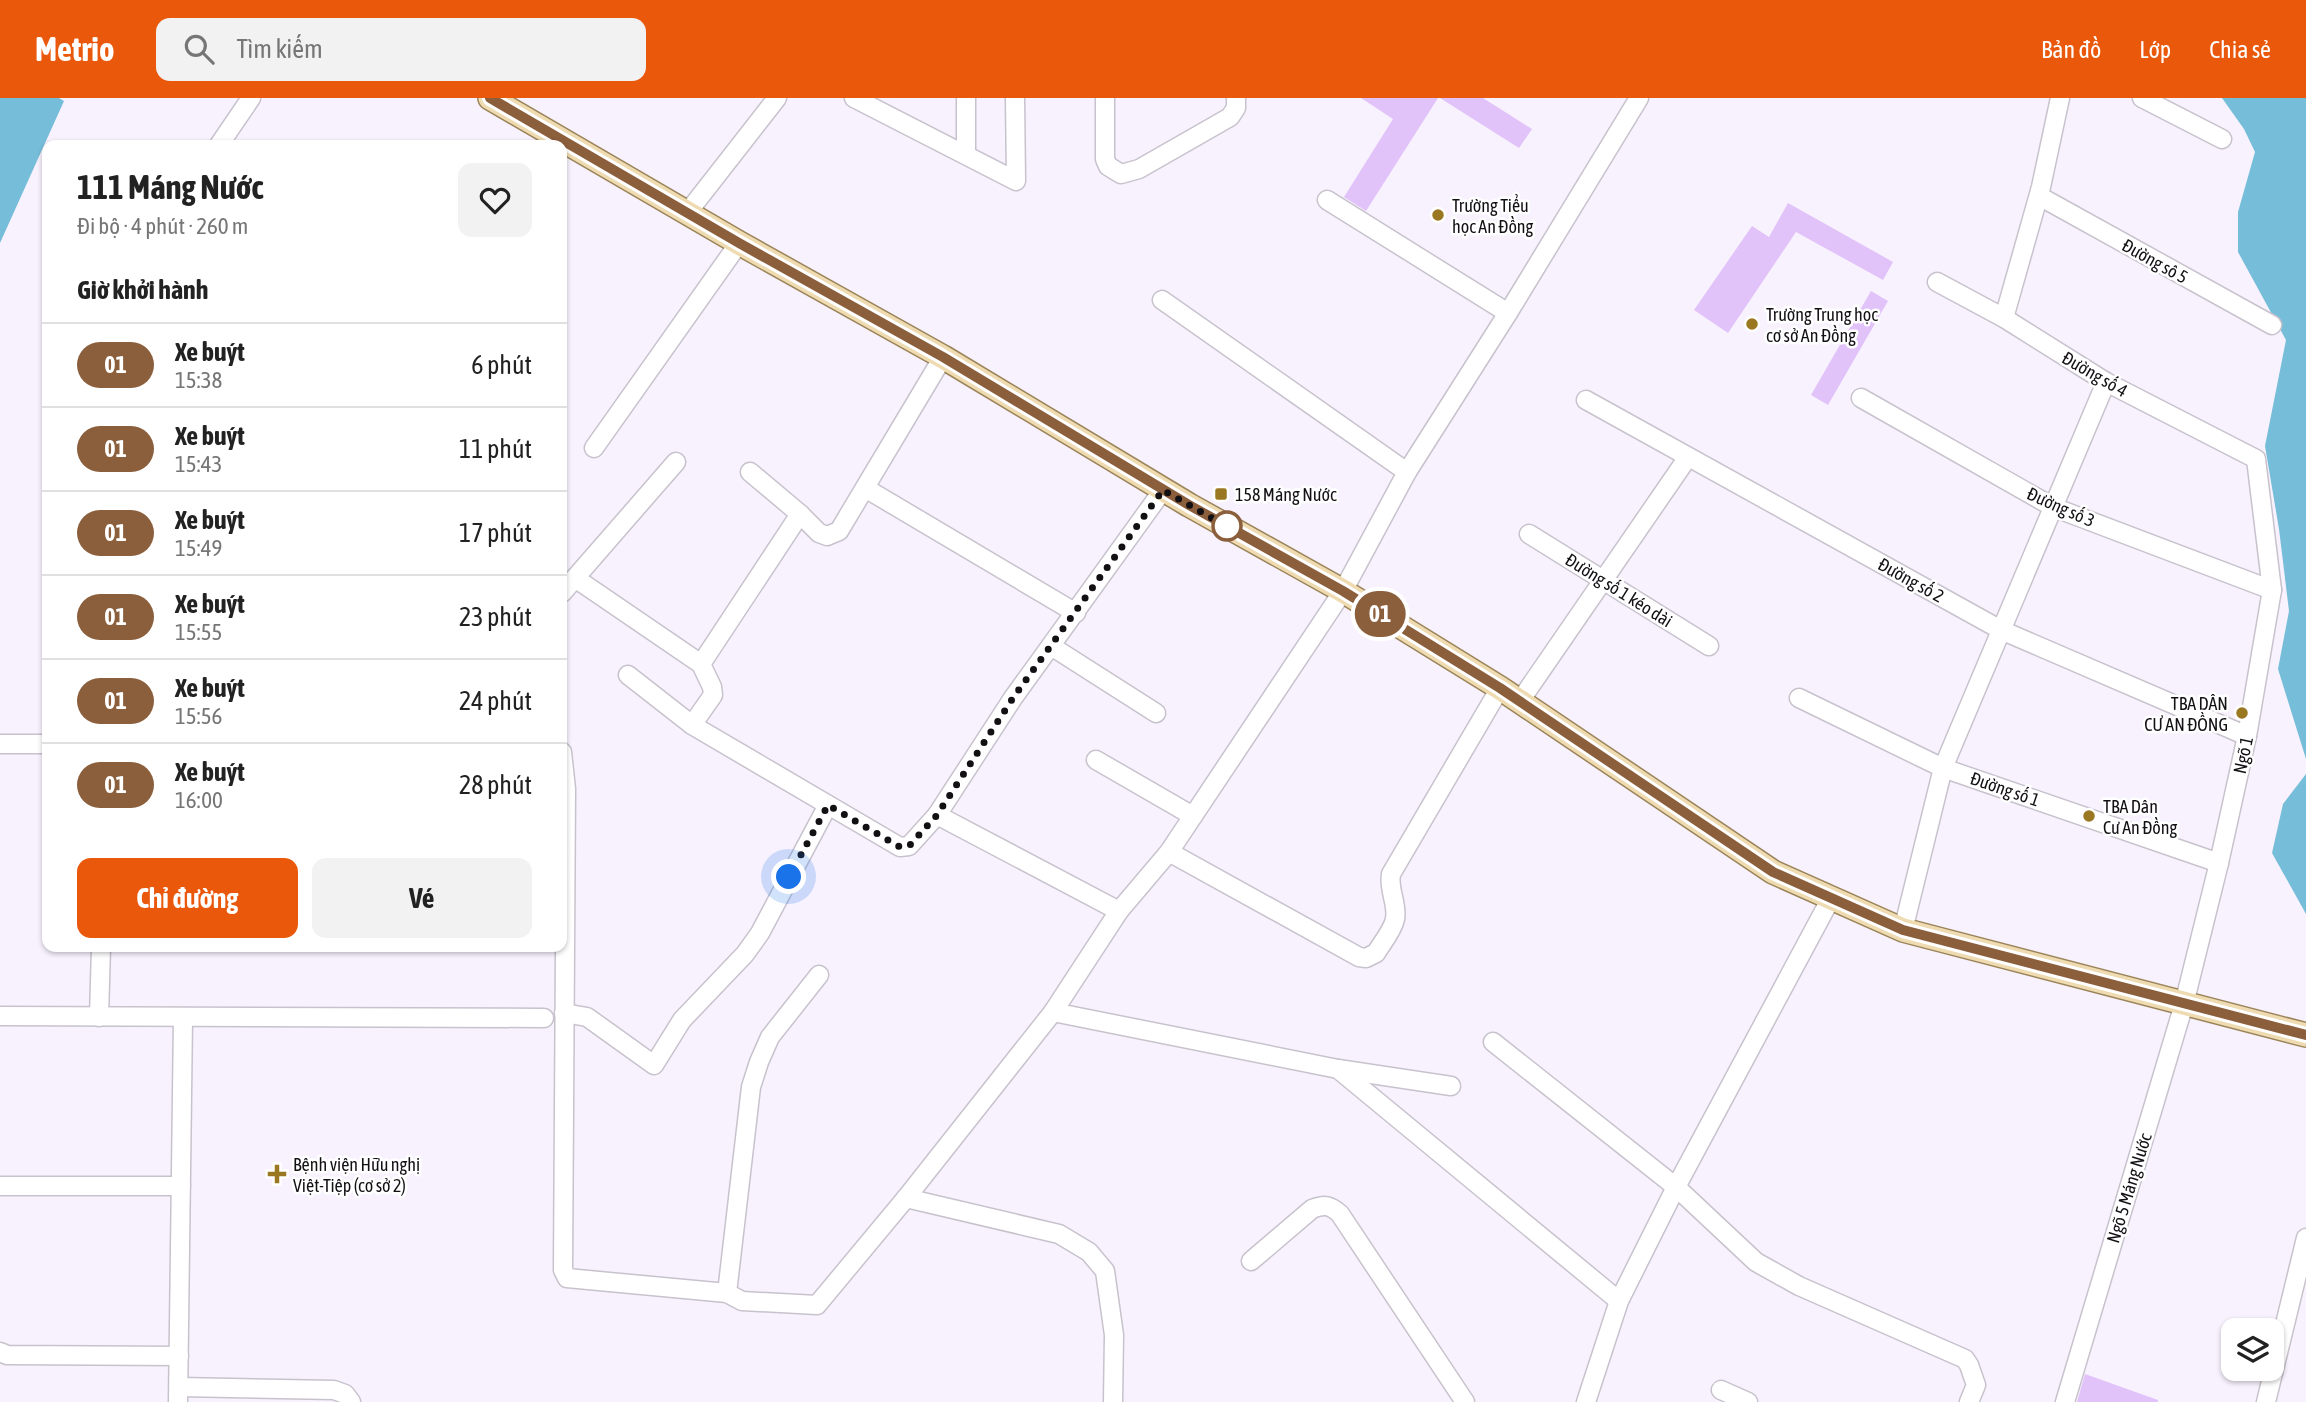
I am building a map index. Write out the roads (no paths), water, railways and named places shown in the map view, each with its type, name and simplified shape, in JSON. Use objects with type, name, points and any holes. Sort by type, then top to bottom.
[{"type":"main road","points":[[490,98],[563,140]]},
{"type":"main road","points":[[567,142],[739,243],[943,357],[1163,490],[1343,591],[1500,688],[1773,872],[1830,900],[1903,930],[2306,1035]]},
{"type":"street","points":[[222,140],[251,98]]},
{"type":"street","points":[[688,212],[777,98]]},
{"type":"street","points":[[855,98],[1016,181],[1015,98]]},
{"type":"street","points":[[966,98],[966,154]]},
{"type":"street","points":[[1105,98],[1105,159],[1108,166],[1121,174],[1139,169],[1230,117],[1236,108],[1237,98]]},
{"type":"street","points":[[2004,318],[2039,196],[2060,98]]},
{"type":"street","points":[[2142,98],[2222,139]]},
{"type":"street","points":[[565,952],[563,1270],[567,1278],[727,1293],[742,1301],[817,1305],[906,1198],[1053,1012],[1119,911],[1169,852],[1343,591],[1407,472],[1508,313],[1634,100]]},
{"type":"street","name":"Đường sô 5","points":[[2039,196],[2272,325]]},
{"type":"street","points":[[1327,200],[1508,313]]},
{"type":"street","points":[[594,448],[739,243]]},
{"type":"street","name":"Đường số 4","points":[[1937,282],[2004,318],[2106,382],[2256,459]]},
{"type":"street","points":[[1162,300],[1407,472]]},
{"type":"street","points":[[750,472],[800,514],[818,533],[834,535],[839,531],[943,357]]},
{"type":"street","points":[[1903,930],[1943,768],[2106,382]]},
{"type":"street","name":"Đường số 3","points":[[1861,398],[2053,507],[2272,590]]},
{"type":"street","name":"Đường số 2","points":[[1586,400],[2001,630],[2247,736]]},
{"type":"street","points":[[1520,702],[1688,457]]},
{"type":"street","name":"Ngõ 1","points":[[2184,1004],[2247,736],[2272,590],[2256,459]]},
{"type":"street","points":[[567,587],[676,462]]},
{"type":"street","points":[[865,488],[1076,613]]},
{"type":"street","points":[[628,675],[692,724],[828,805],[903,847],[909,846],[937,815],[1013,698],[1163,490]]},
{"type":"street","points":[[701,664],[800,514]]},
{"type":"street","name":"Đường số 1 kéo dài","points":[[1530,534],[1709,646]]},
{"type":"street","points":[[575,578],[701,664],[713,695],[692,724]]},
{"type":"street","points":[[1051,646],[1156,713]]},
{"type":"street","points":[[1169,852],[1359,957],[1371,957],[1376,954],[1395,921],[1389,884],[1391,874],[1500,688]]},
{"type":"street","name":"Đường số 1","points":[[1799,698],[1943,768],[2219,863]]},
{"type":"street","points":[[0,744],[42,744]]},
{"type":"street","points":[[1097,760],[1193,816]]},
{"type":"street","points":[[564,1013],[587,1017],[654,1065],[682,1020],[745,954],[760,933],[828,805]]},
{"type":"street","points":[[937,815],[1119,911]]},
{"type":"street","points":[[1586,1402],[1619,1301],[1676,1187],[1830,900]]},
{"type":"street","points":[[99,1017],[101,952]]},
{"type":"street","points":[[727,1293],[751,1087],[770,1037],[819,975]]},
{"type":"street","name":"Ngõ 5 Máng Nước","points":[[2065,1402],[2184,1004]]},
{"type":"street","points":[[1053,1012],[1338,1069],[1451,1086]]},
{"type":"street","points":[[0,1016],[544,1018]]},
{"type":"street","points":[[183,1018],[178,1395],[334,1390],[345,1394],[351,1402]]},
{"type":"street","points":[[1493,1042],[1676,1187],[1756,1262],[1799,1286],[1965,1359],[1976,1385],[1969,1402]]},
{"type":"street","points":[[1338,1069],[1619,1301]]},
{"type":"street","points":[[0,1186],[181,1186]]},
{"type":"street","points":[[906,1198],[1059,1234],[1090,1252],[1105,1271],[1114,1335],[1113,1402]]},
{"type":"street","points":[[1251,1261],[1312,1209],[1323,1205],[1332,1206],[1340,1214],[1465,1402]]},
{"type":"street","points":[[2266,1402],[2306,1238]]},
{"type":"street","points":[[0,1352],[8,1355],[179,1356]]},
{"type":"street","points":[[1721,1390],[1748,1402]]},
{"type":"water","points":[[0,98],[59,98],[64,101],[46,140],[42,140],[42,150],[0,243]]},
{"type":"water","points":[[2222,98],[2306,98],[2306,759],[2278,669],[2289,611],[2265,446],[2286,340],[2238,252],[2238,212],[2255,152],[2244,129]]},
{"type":"water","points":[[2306,774],[2306,914],[2272,853],[2283,804]]},
{"type":"place","name":"Trường Tiểu học An Đồng","points":[[1438,215]]},
{"type":"place","name":"Trường Trung học cơ sở An Đồng","points":[[1752,324]]},
{"type":"place","name":"158 Máng Nước","points":[[1221,494]]},
{"type":"place","name":"TBA DÂN CƯ AN ĐỒNG","points":[[2242,713]]},
{"type":"place","name":"TBA Dân Cư An Đồng","points":[[2089,816]]},
{"type":"place","name":"Bệnh viện Hữu nghị Việt-Tiệp (cơ sở 2)","points":[[277,1174]]}]
